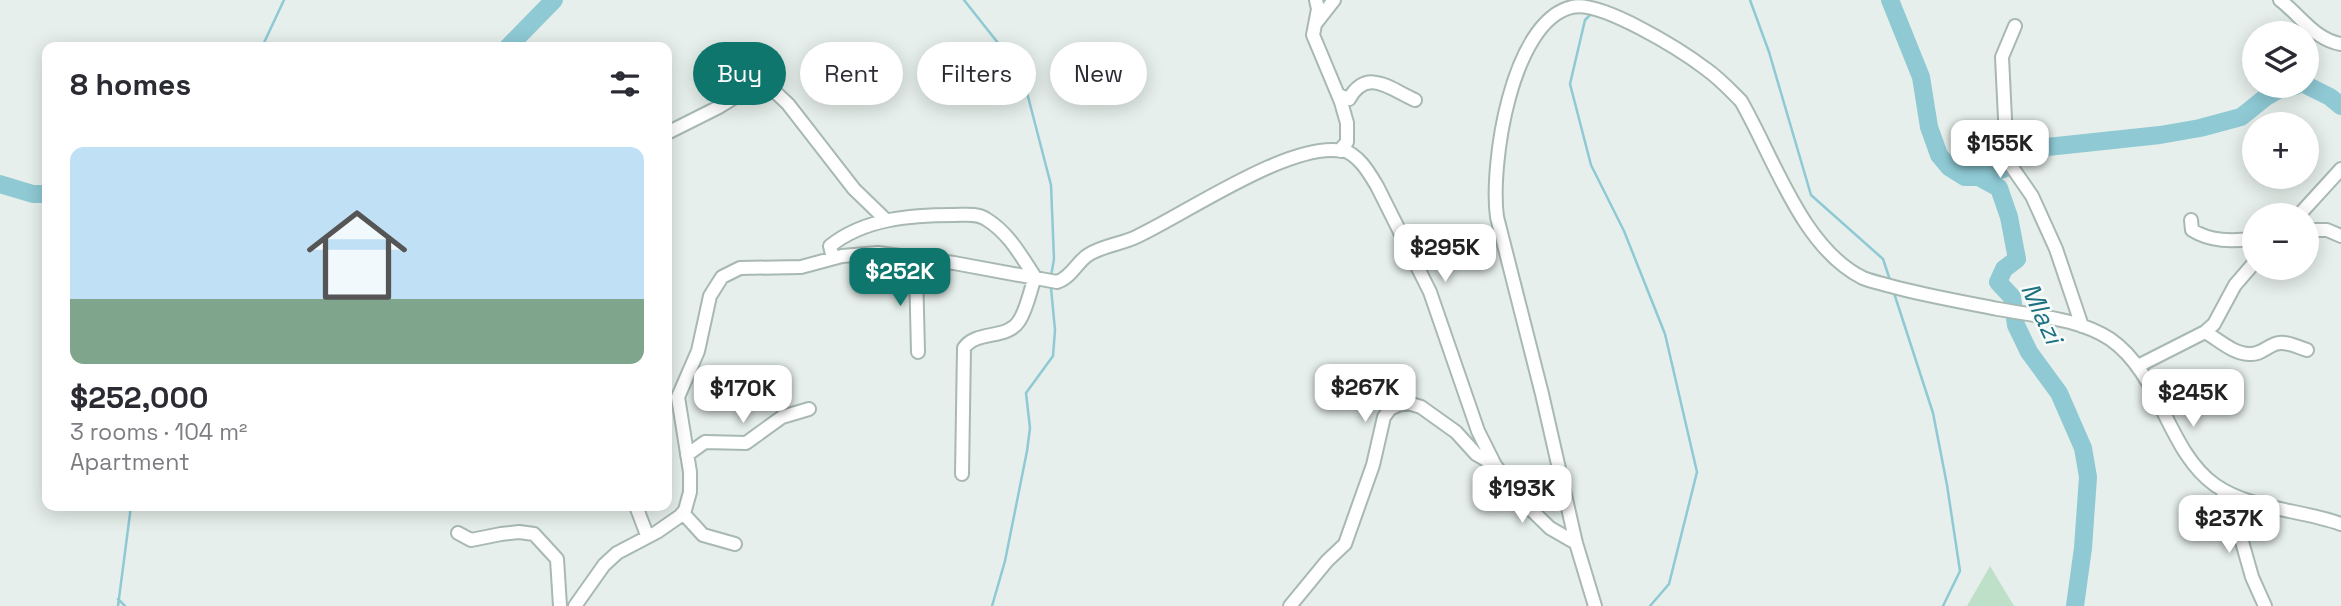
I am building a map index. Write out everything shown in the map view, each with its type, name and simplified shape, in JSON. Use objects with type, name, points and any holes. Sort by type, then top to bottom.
[{"type":"street","points":[[575,606],[604,565],[617,553],[657,532],[683,513],[690,492],[687,455],[673,404],[698,351],[710,296],[722,277],[740,268],[801,267],[833,258],[878,253],[1057,282],[1087,256],[1133,239],[1260,172],[1317,150],[1342,151],[1347,142],[1347,123],[1313,35],[1316,0]]},
{"type":"street","points":[[1316,23],[1334,0]]},
{"type":"street","points":[[2280,0],[2319,36],[2328,42],[2341,44]]},
{"type":"street","points":[[1595,606],[1576,543],[1497,217],[1494,193],[1502,131],[1525,52],[1543,22],[1584,3],[1626,20],[1687,56],[1725,84],[1741,101],[1814,235],[1843,264],[1864,278],[1921,294],[2082,326],[2110,340],[2138,366],[2191,459],[2202,474],[2222,490],[2256,503],[2341,524]]},
{"type":"street","points":[[2015,26],[2002,57],[2007,160],[2032,196],[2056,249],[2082,326]]},
{"type":"street","points":[[1338,95],[1349,99],[1362,83],[1371,82],[1415,100]]},
{"type":"street","points":[[672,130],[719,107],[752,86],[771,88],[788,104],[854,189],[886,220]]},
{"type":"street","points":[[1341,149],[1355,155],[1369,173],[1430,292],[1478,431],[1497,468],[1524,503],[1550,528],[1576,543]]},
{"type":"street","points":[[2310,203],[2341,169]]},
{"type":"street","points":[[833,258],[829,248],[833,243],[886,220],[925,215],[981,216],[1006,235],[1035,277]]},
{"type":"street","points":[[2191,220],[2192,230],[2214,239],[2242,240]]},
{"type":"street","points":[[2319,230],[2341,236]]},
{"type":"street","points":[[913,257],[916,269],[918,352]]},
{"type":"street","points":[[962,474],[964,348],[970,341],[1014,327],[1019,321],[1035,277]]},
{"type":"street","points":[[2138,366],[2205,332],[2214,324],[2242,277]]},
{"type":"street","points":[[2205,332],[2233,350],[2247,354],[2258,354],[2278,343],[2307,350]]},
{"type":"street","points":[[1290,606],[1327,561],[1345,544],[1373,466],[1384,417],[1390,409],[1408,403],[1420,407],[1456,432],[1476,454],[1497,468]]},
{"type":"street","points":[[687,455],[705,442],[747,443],[782,417],[809,410]]},
{"type":"street","points":[[2222,490],[2239,531],[2252,577],[2265,606]]},
{"type":"street","points":[[638,511],[647,535]]},
{"type":"street","points":[[683,513],[703,535],[735,544]]},
{"type":"street","points":[[458,533],[471,540],[501,534],[534,534],[557,559],[560,606]]},
{"type":"green space","points":[[1990,566],[2014,606],[1967,606]]},
{"type":"waterway","points":[[264,42],[284,0]]},
{"type":"waterway","name":"Mlazi","points":[[513,42],[554,0]]},
{"type":"waterway","points":[[964,0],[998,43],[1025,85],[1051,185],[1054,259],[1051,276]]},
{"type":"waterway","points":[[1750,0],[1769,52],[1811,195],[1883,259],[1890,280]]},
{"type":"waterway","name":"Mlazi","points":[[1890,0],[1921,77],[1929,127],[1939,155],[1949,167],[1965,177],[1979,177],[1999,188],[2009,217],[2017,259],[2004,269],[1998,282],[2012,297],[2016,325],[2029,352],[2059,393],[2083,448],[2088,477],[2083,548],[2075,606]]},
{"type":"waterway","points":[[1592,13],[1585,20],[1570,84],[1591,165],[1624,231],[1665,334],[1697,472],[1669,584],[1650,606]]},
{"type":"waterway","points":[[2319,92],[2341,106]]},
{"type":"waterway","points":[[2010,151],[2160,135],[2200,128],[2241,117],[2265,98]]},
{"type":"waterway","points":[[1965,177],[1983,156],[2002,153]]},
{"type":"waterway","points":[[1979,177],[2006,168]]},
{"type":"waterway","name":"Mlazi","points":[[0,184],[42,194]]},
{"type":"waterway","points":[[992,606],[1005,561],[1027,451],[1030,428],[1026,393],[1053,356],[1055,330],[1051,288]]},
{"type":"waterway","points":[[1894,293],[1933,413],[1947,485],[1960,571],[1943,606]]},
{"type":"waterway","points":[[118,606],[130,511]]},
{"type":"waterway","points":[[118,599],[125,606]]}]
